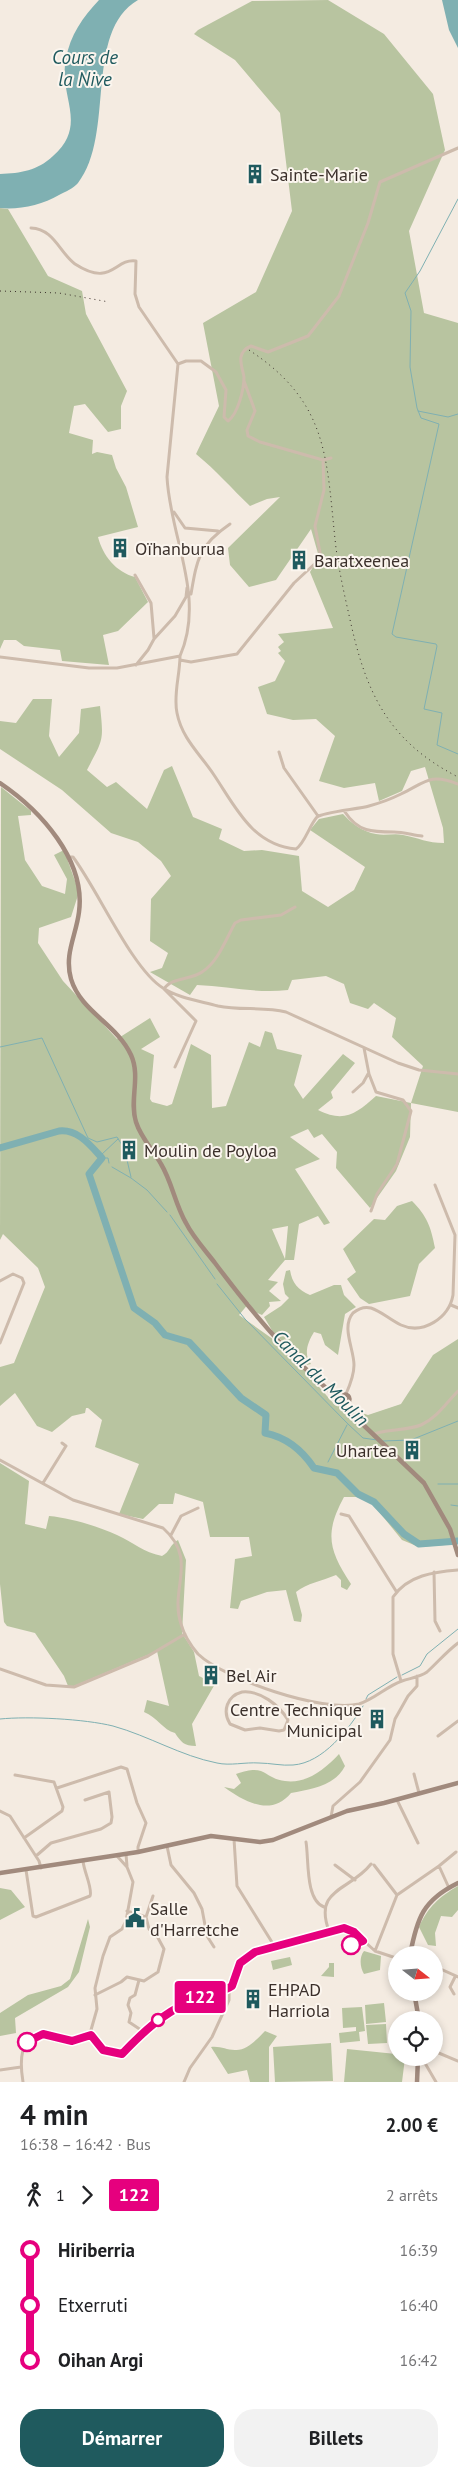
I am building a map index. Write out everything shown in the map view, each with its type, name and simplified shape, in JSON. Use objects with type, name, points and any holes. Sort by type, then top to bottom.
[{"type":"street","points":[[331,458],[323,460],[260,442],[248,436],[246,430],[255,411],[244,380],[241,360],[245,350],[251,346],[268,352],[302,339],[312,332],[339,296],[368,223],[380,182],[458,148]]},
{"type":"street","points":[[31,228],[46,232],[73,262],[93,273],[108,272],[136,260],[135,294],[139,307],[178,364],[168,457],[168,485],[190,596]]},
{"type":"street","points":[[178,364],[186,361],[201,361],[216,372],[226,390],[224,417],[228,421],[236,413],[244,380]]},
{"type":"street","points":[[0,657],[45,661],[78,668],[118,668],[180,658],[191,662],[237,654],[294,583],[318,562],[321,554],[315,526],[324,490],[323,460]]},
{"type":"street","points":[[172,507],[184,528],[218,530]]},
{"type":"street","points":[[230,524],[218,530],[202,550],[197,560],[190,596],[184,648],[180,658],[176,701],[179,720],[193,748],[215,775],[236,809],[257,833],[293,849],[298,847],[318,816],[345,812],[379,803],[402,794],[424,780],[441,778],[458,784]]},
{"type":"street","points":[[135,575],[150,603],[154,639]]},
{"type":"street","points":[[136,665],[154,639],[175,616],[186,597],[188,582]]},
{"type":"street","points":[[279,752],[284,768],[318,816]]},
{"type":"street","points":[[0,783],[36,812],[67,857],[76,878],[80,897],[78,916],[69,950],[71,978],[82,1001],[120,1037],[131,1055],[136,1077],[134,1104],[136,1121],[166,1172],[183,1218],[223,1275],[277,1342],[322,1384],[340,1397],[341,1402],[347,1403]]},
{"type":"street","points":[[345,812],[355,824],[376,833],[394,832],[422,836]]},
{"type":"street","points":[[67,857],[73,857],[91,883],[145,972],[196,1022],[175,1067]]},
{"type":"street","points":[[164,989],[167,985],[178,980],[188,979],[205,971],[212,963],[235,923],[252,917],[281,916],[295,907]]},
{"type":"street","points":[[164,989],[235,1010],[272,1009],[286,1012],[410,1068],[458,1074]]},
{"type":"street","points":[[364,1048],[369,1074],[376,1092],[403,1100],[412,1111],[397,1164],[377,1194],[371,1210]]},
{"type":"street","points":[[354,1092],[363,1084],[369,1074]]},
{"type":"street","points":[[436,1185],[454,1230],[456,1268],[451,1305],[438,1320],[415,1327],[402,1325],[371,1308],[358,1309],[351,1317],[348,1327],[354,1367],[346,1394],[349,1399],[347,1403],[354,1416],[424,1483],[442,1512],[453,1537],[458,1555]]},
{"type":"street","points":[[0,1281],[13,1274],[22,1278],[24,1283],[0,1341]]},
{"type":"street","points":[[451,1305],[458,1308]]},
{"type":"street","points":[[372,1435],[377,1432],[407,1430],[426,1422],[458,1391]]},
{"type":"street","points":[[340,1397],[346,1394]]},
{"type":"street","points":[[43,1483],[66,1446],[62,1443]]},
{"type":"street","points":[[0,1460],[73,1500],[117,1515],[155,1524],[171,1535],[178,1546],[182,1558],[178,1613],[185,1634],[195,1650],[206,1660],[259,1687],[305,1700],[349,1706],[369,1700],[401,1681],[426,1672],[458,1643]]},
{"type":"street","points":[[171,1535],[181,1516],[198,1508]]},
{"type":"street","points":[[341,1514],[349,1516],[396,1591]]},
{"type":"street","points":[[401,1681],[393,1654],[392,1603],[396,1591],[421,1575],[458,1570]]},
{"type":"street","points":[[434,1572],[435,1621],[440,1631]]},
{"type":"street","points":[[0,1669],[46,1686],[74,1687],[148,1656],[185,1634]]},
{"type":"street","points":[[331,1817],[333,1806],[360,1782],[390,1740],[395,1719],[408,1696],[417,1686],[417,1676]]},
{"type":"street","points":[[256,1693],[259,1687]]},
{"type":"street","points":[[242,1692],[256,1693],[270,1702],[286,1718],[288,1723],[284,1730],[279,1732],[260,1728],[244,1730],[230,1724],[226,1712],[232,1696],[242,1692]]},
{"type":"street","points":[[438,1736],[458,1720]]},
{"type":"street","points":[[57,1788],[121,1767],[127,1769],[137,1804],[146,1823],[138,1852]]},
{"type":"street","points":[[414,1774],[419,1793]]},
{"type":"street","points":[[15,1775],[53,1781],[57,1788],[62,1811],[24,1838]]},
{"type":"street","points":[[0,1874],[117,1856],[211,1836],[235,1837],[260,1842],[273,1840],[348,1811],[458,1783]]},
{"type":"street","points":[[36,1856],[51,1843],[101,1829],[111,1823],[109,1792],[85,1800]]},
{"type":"street","points":[[397,1800],[418,1843]]},
{"type":"street","points":[[0,1811],[10,1816],[36,1856],[41,1868]]},
{"type":"street","points":[[235,1837],[237,1886],[275,1947]]},
{"type":"street","points":[[306,1842],[311,1886],[316,1902],[324,1907]]},
{"type":"street","points":[[167,1846],[171,1865],[194,1893],[202,1909],[207,1936],[214,1947]]},
{"type":"street","points":[[376,1951],[397,1895],[456,1852]]},
{"type":"street","points":[[126,1854],[133,1882],[124,1926],[110,1937],[106,1946],[96,1984],[96,2009],[91,2035],[103,2050],[122,2054],[144,2032],[187,2002],[229,1988]]},
{"type":"street","points":[[117,1856],[128,1867]]},
{"type":"street","points":[[26,1870],[29,1899],[34,1917],[90,1896],[91,1887],[87,1880],[83,1862]]},
{"type":"street","points":[[328,1931],[324,1919],[324,1907],[334,1893],[355,1880],[372,1864],[397,1895]]},
{"type":"street","points":[[335,1865],[355,1880]]},
{"type":"street","points":[[439,1866],[449,1888]]},
{"type":"street","points":[[412,1946],[418,1923],[425,1907],[435,1896],[458,1883]]},
{"type":"street","points":[[96,1995],[121,1982],[127,1976],[144,1980],[157,1974],[164,1952],[157,1936],[149,1929],[146,1917],[153,1896]]},
{"type":"street","points":[[127,1911],[146,1917]]},
{"type":"street","points":[[184,2082],[190,2068],[212,2037],[229,2000],[229,1988],[243,1960],[255,1952],[344,1928],[350,1930],[376,1951],[388,1955]]},
{"type":"street","points":[[443,1970],[457,1977],[450,1987],[454,1994]]},
{"type":"street","points":[[139,1980],[135,1995],[130,1998],[128,2005],[131,2012],[129,2022],[144,2032]]},
{"type":"street","points":[[22,2082],[21,2067],[24,2047],[32,2038],[43,2034],[72,2041],[91,2035]]},
{"type":"street","points":[[443,2055],[458,2061]]},
{"type":"street","points":[[417,2082],[419,2066]]},
{"type":"street","points":[[425,2066],[436,2082]]},
{"type":"street","points":[[0,2070],[21,2067]]},
{"type":"green space","points":[[328,0],[384,34],[433,94],[445,150],[409,231],[424,313],[458,323],[458,1112],[411,1103],[423,1066],[392,1037],[396,1018],[374,1003],[368,1009],[350,1003],[344,984],[326,976],[292,980],[288,990],[276,991],[197,985],[190,995],[150,972],[162,968],[168,953],[150,941],[151,899],[171,876],[161,861],[138,842],[111,833],[62,790],[0,749],[0,721],[16,723],[33,699],[52,699],[49,736],[59,757],[79,733],[81,709],[100,706],[101,740],[87,770],[107,787],[116,782],[147,809],[164,770],[172,766],[193,817],[222,829],[219,839],[244,851],[262,850],[299,856],[302,891],[328,907],[354,890],[365,867],[310,830],[319,819],[343,814],[358,827],[371,833],[383,835],[400,834],[444,843],[443,828],[425,767],[411,771],[402,791],[379,801],[375,783],[344,788],[319,781],[335,736],[316,719],[293,720],[267,714],[258,687],[275,681],[285,661],[278,653],[281,651],[278,647],[284,642],[278,634],[333,628],[310,572],[319,557],[311,529],[276,580],[249,587],[230,565],[228,548],[280,497],[267,499],[250,506],[196,454],[219,406],[203,323],[256,292],[292,211],[280,113],[235,60],[194,34],[252,1]]},
{"type":"green space","points":[[0,208],[8,209],[48,276],[82,291],[86,314],[127,391],[121,406],[121,429],[108,432],[85,404],[74,406],[69,433],[93,440],[92,454],[97,452],[112,455],[116,468],[126,487],[138,527],[98,537],[107,557],[116,567],[135,577],[148,602],[118,631],[103,635],[109,665],[62,661],[60,650],[24,646],[16,640],[4,640],[0,649]]},
{"type":"green space","points":[[1,787],[31,811],[31,815],[18,816],[25,860],[42,886],[65,894],[67,879],[54,855],[64,850],[79,892],[71,917],[39,928],[38,943],[63,981],[117,1039],[150,1018],[160,1037],[141,1049],[154,1055],[150,1099],[152,1102],[167,1106],[172,1104],[191,1044],[211,1055],[212,1108],[226,1106],[249,1042],[260,1047],[265,1031],[272,1033],[277,1049],[302,1055],[294,1085],[303,1099],[343,1054],[355,1063],[331,1092],[333,1098],[318,1110],[335,1116],[349,1115],[362,1108],[376,1096],[411,1103],[410,1137],[396,1171],[370,1208],[336,1168],[337,1152],[322,1134],[314,1138],[308,1129],[290,1137],[320,1159],[295,1169],[330,1223],[324,1225],[318,1216],[299,1224],[294,1260],[285,1260],[268,1280],[278,1282],[269,1291],[281,1301],[269,1302],[270,1306],[262,1315],[255,1312],[249,1303],[239,1315],[284,1347],[334,1404],[368,1415],[401,1404],[433,1355],[458,1339],[458,1544],[419,1547],[402,1540],[371,1502],[359,1497],[344,1497],[334,1521],[332,1542],[338,1561],[351,1584],[347,1590],[341,1587],[341,1580],[336,1575],[300,1589],[296,1592],[302,1615],[301,1622],[294,1621],[286,1590],[267,1592],[241,1601],[238,1609],[230,1608],[235,1559],[252,1556],[249,1537],[210,1537],[203,1502],[175,1493],[173,1504],[159,1504],[143,1519],[119,1514],[139,1464],[95,1447],[102,1420],[86,1408],[85,1413],[72,1416],[52,1432],[37,1426],[15,1393],[0,1406],[0,1367],[14,1363],[45,1287],[38,1268],[3,1234],[0,1240]],"holes":[[[288,1226],[285,1259],[272,1229]]]},
{"type":"green space","points":[[412,1201],[428,1222],[435,1248],[419,1264],[410,1296],[369,1304],[360,1298],[347,1279],[356,1272],[343,1249],[374,1219],[385,1220],[397,1206]]},
{"type":"green space","points":[[290,1270],[294,1282],[306,1293],[310,1295],[334,1285],[341,1285],[344,1295],[356,1307],[345,1314],[338,1355],[325,1345],[321,1334],[314,1332],[308,1344],[307,1352],[311,1364],[307,1365],[273,1332],[264,1317],[281,1306],[289,1298],[285,1294],[283,1284],[286,1271]]},
{"type":"green space","points":[[0,1463],[29,1481],[25,1524],[46,1529],[49,1516],[75,1521],[109,1532],[144,1550],[162,1556],[178,1540],[186,1560],[182,1633],[194,1652],[199,1676],[215,1684],[192,1724],[196,1746],[183,1743],[175,1733],[144,1712],[147,1700],[169,1706],[157,1651],[74,1686],[68,1686],[64,1676],[35,1633],[7,1626],[4,1622],[0,1584]]},
{"type":"green space","points":[[339,1754],[345,1766],[335,1778],[322,1785],[291,1793],[275,1804],[267,1806],[249,1802],[224,1787],[234,1789],[241,1783],[236,1774],[253,1770],[264,1772],[285,1781],[308,1778],[322,1770]]},
{"type":"green space","points":[[458,1886],[458,1910],[452,1917],[441,1916],[435,1933],[436,1946],[428,1945],[419,1927],[426,1914],[445,1894]]},
{"type":"green space","points":[[0,1888],[11,1890],[25,1907],[0,1920]]},
{"type":"green space","points":[[88,1919],[90,1927],[79,1972],[68,1987],[15,2018],[16,2033],[0,2036],[0,2013],[28,1995],[61,1986],[70,1979]]},
{"type":"green space","points":[[364,1951],[381,1956],[380,1970],[364,1974],[361,1956]]},
{"type":"green space","points":[[290,1957],[292,1965],[273,1970],[271,1961]]},
{"type":"green space","points":[[329,1963],[334,1963],[334,1977],[321,1976],[329,1967]]},
{"type":"green space","points":[[384,2003],[386,2022],[366,2024],[365,2005]]},
{"type":"green space","points":[[362,2007],[365,2031],[359,2032],[360,2041],[340,2043],[339,2033],[356,2031],[356,2027],[343,2028],[342,2008]]},
{"type":"green space","points":[[386,2024],[387,2043],[368,2044],[366,2025]]},
{"type":"green space","points":[[265,2031],[277,2036],[269,2047],[269,2082],[250,2082],[247,2070],[228,2074],[211,2047],[235,2050],[244,2049]]},
{"type":"green space","points":[[331,2043],[333,2081],[275,2082],[273,2047]]},
{"type":"green space","points":[[347,2049],[388,2053],[388,2066],[404,2066],[402,2082],[344,2082]]},
{"type":"water","name":"Cours de la Nive","points":[[99,0],[138,0],[121,15],[111,35],[105,59],[96,138],[89,162],[76,185],[52,199],[23,207],[0,208],[0,174],[22,172],[35,168],[47,161],[64,144],[69,133],[71,121],[65,73],[68,50],[78,27]]},
{"type":"water","points":[[442,0],[458,0],[458,48],[449,30]]},
{"type":"waterway","points":[[458,199],[420,271],[405,293],[411,311],[410,367],[417,408],[421,418],[439,424],[392,634],[396,637],[436,644],[424,709],[442,713],[437,745],[458,754]]},
{"type":"waterway","points":[[418,411],[448,417],[458,414]]},
{"type":"waterway","name":"Canal du Moulin","points":[[0,1047],[42,1038],[88,1138],[97,1142],[117,1137],[122,1145]]},
{"type":"waterway","points":[[0,1148],[59,1131],[66,1131],[83,1139],[102,1158],[89,1174],[134,1308],[155,1323],[165,1335],[189,1342],[241,1398],[266,1415],[265,1433],[292,1445],[314,1468],[337,1473],[358,1494],[374,1502],[404,1534],[419,1544],[458,1541]]},
{"type":"waterway","points":[[100,1156],[118,1139]]},
{"type":"waterway","points":[[102,1158],[108,1158],[109,1163]]},
{"type":"waterway","name":"Canal du Moulin","points":[[127,1160],[131,1177]]},
{"type":"waterway","name":"Canal du Moulin","points":[[112,1167],[147,1190],[167,1212]]},
{"type":"waterway","name":"Canal du Moulin","points":[[170,1215],[215,1279]]},
{"type":"waterway","name":"Canal du Moulin","points":[[217,1284],[245,1319],[348,1424],[363,1438],[377,1440]]},
{"type":"waterway","name":"Canal du Moulin","points":[[383,1441],[411,1440],[458,1421]]},
{"type":"waterway","points":[[328,1462],[347,1425]]},
{"type":"waterway","points":[[438,1484],[458,1484]]},
{"type":"waterway","points":[[451,1505],[458,1506]]},
{"type":"waterway","points":[[402,1675],[420,1666],[427,1654],[458,1629]]},
{"type":"waterway","points":[[366,1699],[368,1695],[397,1677]]},
{"type":"waterway","points":[[0,1719],[57,1719],[101,1724],[126,1730],[191,1756],[217,1763],[293,1765],[304,1763],[325,1752],[343,1734],[363,1706]]},
{"type":"railway","points":[[0,291],[59,293],[109,302]]},
{"type":"railway","points":[[249,350],[276,370],[296,391],[310,413],[320,437],[326,461],[343,590],[355,642],[372,689],[396,729],[413,747],[458,777]]},
{"type":"bus line","name":"122","points":[[27,2042],[43,2034],[72,2041],[91,2035],[98,2047],[107,2052],[122,2054],[144,2032],[165,2015],[187,2002],[232,1986],[240,1963],[255,1952],[344,1928],[354,1932],[363,1941],[351,1945]]},
{"type":"place","name":"Sainte-Marie","points":[[255,174]]},
{"type":"place","name":"Oïhanburua","points":[[120,548]]},
{"type":"place","name":"Baratxeenea","points":[[299,560]]},
{"type":"place","name":"Moulin de Poyloa","points":[[129,1150]]},
{"type":"place","name":"Uhartea","points":[[412,1450]]},
{"type":"place","name":"Bel Air","points":[[211,1675]]},
{"type":"place","name":"Centre Technique Municipal","points":[[377,1719]]},
{"type":"place","name":"Salle d'Harretche","points":[[135,1918]]},
{"type":"place","name":"EHPAD Harriola","points":[[253,1999]]}]
